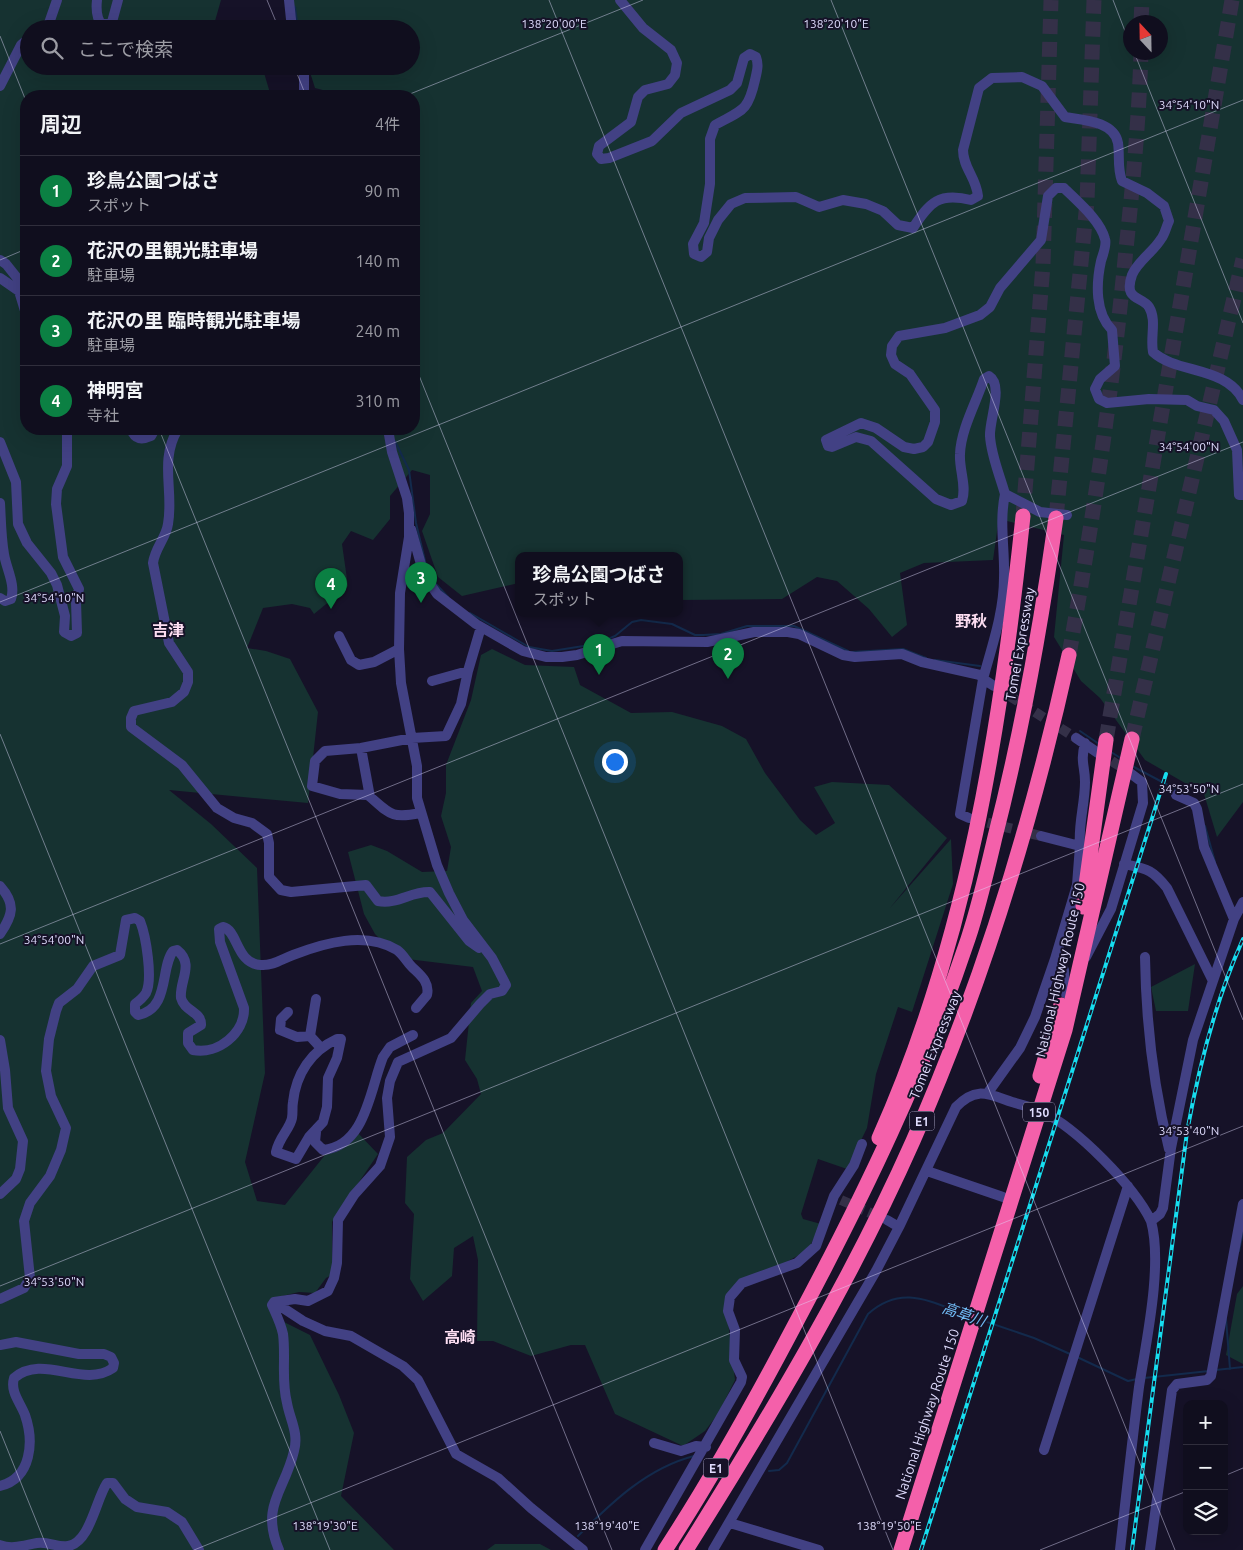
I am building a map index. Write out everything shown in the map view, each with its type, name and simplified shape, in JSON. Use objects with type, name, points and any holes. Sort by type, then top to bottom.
[{"type":"highway","name":"Tomei Expressway","points":[[764,1384],[832,1242],[884,1126],[912,1053],[945,951],[974,844],[995,739],[1011,626],[1023,516]]},
{"type":"highway","name":"Tomei Expressway","points":[[665,1550],[732,1442],[838,1244],[894,1129],[924,1058],[968,938],[1017,749],[1062,517]]},
{"type":"highway","name":"Tomei Expressway","points":[[686,1550],[774,1405],[830,1307],[908,1152],[930,1102],[969,1004],[998,922],[1053,727],[1069,655]]},
{"type":"highway","name":"National Highway Route 150","points":[[891,1550],[971,1317],[1003,1197],[1065,1030],[1132,739]]},
{"type":"highway","name":"National Highway Route 150","points":[[901,1550],[1035,1109],[1065,993],[1081,918],[1102,746]]},
{"type":"street","points":[[50,20],[57,0]]},
{"type":"street","points":[[97,0],[98,20]]},
{"type":"street","points":[[113,20],[118,0]]},
{"type":"street","points":[[289,0],[291,20]]},
{"type":"street","points":[[620,0],[643,28],[671,50],[677,63],[675,75],[668,84],[645,90],[638,97],[631,122],[599,146],[597,154],[601,159],[609,158],[652,141],[681,113],[730,90],[737,83],[744,58],[750,54],[756,57],[759,64],[751,102],[740,112],[715,125],[710,139],[710,184],[704,223],[693,244],[694,254],[701,257],[707,252],[709,238],[718,220],[731,204],[746,198],[796,196],[819,207],[843,200],[866,204],[883,211],[898,225],[913,228],[926,207],[939,198],[958,197],[971,200],[978,196],[977,184],[962,160],[962,150],[979,88],[992,78],[1022,77],[1042,86],[1065,117],[1102,124],[1112,131],[1118,141],[1118,168],[1122,181],[1147,193],[1164,206],[1169,221],[1161,239],[1132,274],[1130,290],[1134,297],[1148,305],[1154,317],[1151,343],[1153,352],[1167,360],[1198,369],[1218,378],[1231,386],[1243,400]]},
{"type":"street","points":[[0,86],[20,47]]},
{"type":"street","points":[[304,75],[304,90]]},
{"type":"street","points":[[970,818],[960,814],[983,679],[998,628],[1004,578],[1001,512],[1005,494],[990,436],[996,387],[993,379],[989,376],[984,379],[963,433],[960,454],[964,493],[962,501],[951,505],[936,499],[870,441],[856,437],[832,447],[828,446],[826,440],[861,423],[876,428],[904,447],[914,449],[923,447],[928,442],[935,422],[935,410],[910,374],[895,364],[891,355],[892,346],[899,336],[944,328],[980,315],[990,307],[1000,288],[1041,240],[1048,196],[1056,188],[1064,188],[1102,230],[1106,242],[1096,283],[1103,320],[1112,330],[1115,366],[1100,379],[1095,389],[1099,399],[1107,403],[1150,399],[1187,400],[1197,406],[1214,410],[1224,421],[1236,450],[1239,495],[1243,495]]},
{"type":"street","points":[[0,260],[6,264],[20,282]]},
{"type":"street","points":[[0,278],[19,291],[20,294]]},
{"type":"street","points":[[0,442],[16,482],[18,524],[27,543],[51,573],[65,616],[64,632],[71,636],[77,633],[76,601],[79,589],[63,557],[56,504],[57,489],[67,466],[67,435]]},
{"type":"street","points":[[136,435],[142,440],[152,435]]},
{"type":"street","points":[[174,435],[166,465],[169,521],[166,532],[154,554],[153,563],[168,643],[188,672],[188,682],[184,692],[172,702],[134,711],[130,727],[182,764],[217,808],[234,818],[252,823],[267,834],[269,843],[269,877],[281,890],[291,892],[366,885],[378,901],[384,902],[399,901],[420,892],[430,892],[469,941],[492,958]]},
{"type":"street","points":[[389,435],[392,452],[407,498],[410,526],[425,569],[437,594],[450,607],[523,651],[562,657],[577,655],[622,642],[707,642],[754,632],[788,632],[799,634],[843,655],[855,657],[902,654],[922,662],[980,674],[983,679],[994,686]]},
{"type":"street","points":[[1005,494],[1040,512],[1062,517]]},
{"type":"street","points":[[0,503],[4,554],[12,583],[12,596],[11,600],[5,601],[0,598]]},
{"type":"street","points":[[274,1302],[295,1299],[308,1301],[328,1291],[334,1278],[337,1263],[338,1220],[350,1201],[380,1166],[390,1137],[387,1098],[398,1062],[451,1038],[490,994],[502,991],[506,985],[492,958],[463,920],[449,893],[437,865],[420,813],[417,798],[417,766],[401,683],[399,649],[402,574],[410,526]]},
{"type":"street","points":[[402,574],[413,567],[425,569]]},
{"type":"street","points":[[420,813],[394,816],[386,813],[370,797],[360,794],[340,794],[312,786],[315,761],[325,751],[361,748],[412,738],[446,736],[461,704],[468,671],[481,627]]},
{"type":"street","points":[[339,636],[350,660],[359,665],[374,662],[399,649]]},
{"type":"street","points":[[432,681],[468,671]]},
{"type":"street","points":[[987,1094],[1020,1048],[1035,1017],[1056,959],[1077,885],[1080,846],[1079,832],[1085,780],[1081,759],[1081,741],[1102,746]]},
{"type":"street","points":[[361,748],[370,797]]},
{"type":"street","points":[[1077,976],[1111,909],[1143,803],[1144,790],[1142,782],[1130,773]]},
{"type":"street","points":[[1151,1222],[1163,1208],[1170,1154],[1193,1040],[1212,979],[1238,910],[1204,847],[1197,809],[1194,803],[1176,795]]},
{"type":"street","points":[[1042,836],[1080,846]]},
{"type":"street","points":[[1124,864],[1150,869],[1158,877],[1166,888],[1212,979]]},
{"type":"street","points":[[0,886],[10,896],[11,907],[9,920],[0,934]]},
{"type":"street","points":[[0,1299],[24,1288],[30,1278],[24,1221],[30,1203],[50,1176],[61,1150],[66,1128],[51,1096],[46,1070],[49,1039],[56,1011],[59,1003],[76,989],[93,966],[120,955],[126,920],[135,918],[140,921],[143,928],[148,984],[146,993],[134,1004],[135,1012],[138,1015],[144,1014],[157,1001],[166,981],[170,956],[173,951],[178,950],[182,954],[186,967],[182,1001],[186,1008],[199,1016],[201,1020],[201,1025],[188,1034],[186,1038],[193,1050],[210,1050],[228,1040],[239,1029],[244,1018],[244,1008],[220,942],[219,929],[223,927],[229,930],[239,951],[246,960],[259,965],[272,964],[312,948],[343,941],[363,941],[396,949],[427,983],[427,995],[416,1008]]},
{"type":"street","points":[[1145,956],[1146,1007],[1151,1054],[1160,1115],[1170,1154]]},
{"type":"street","points":[[1056,959],[1064,970],[1065,993]]},
{"type":"street","points":[[310,1036],[316,999]]},
{"type":"street","points":[[288,1012],[281,1019],[280,1030],[296,1037],[310,1036]]},
{"type":"street","points":[[316,1132],[316,1142],[323,1150],[329,1150],[356,1132],[383,1057],[390,1047],[412,1035]]},
{"type":"street","points":[[310,1036],[321,1048]]},
{"type":"street","points":[[341,1039],[337,1058],[328,1078],[327,1107],[323,1122],[316,1132],[309,1137],[296,1159],[276,1152],[281,1135],[292,1119],[296,1087],[302,1070],[321,1048],[341,1039]]},
{"type":"street","points":[[0,1040],[8,1108],[23,1141],[20,1169],[16,1179],[0,1194]]},
{"type":"street","points":[[713,1550],[841,1333],[899,1227],[956,1107],[972,1095],[982,1092],[1035,1109],[1073,1132],[1128,1186],[1139,1200],[1156,1236],[1156,1252],[1120,1550]]},
{"type":"street","points":[[645,1550],[706,1447],[741,1382],[733,1351],[735,1330],[728,1311],[730,1298],[742,1283],[796,1263],[808,1254],[820,1238],[862,1144]]},
{"type":"street","points":[[927,1171],[1003,1197]]},
{"type":"street","points":[[1044,1450],[1070,1363],[1128,1186]]},
{"type":"street","points":[[1150,1550],[1172,1390],[1177,1384],[1207,1380],[1211,1376],[1243,1204]]},
{"type":"street","points":[[887,1220],[899,1227]]},
{"type":"street","points":[[274,1302],[272,1305],[283,1335],[286,1395],[296,1436],[295,1451],[272,1512],[271,1523],[279,1550]]},
{"type":"street","points":[[274,1302],[303,1321],[326,1331],[351,1336],[404,1366],[418,1380],[456,1454],[498,1478],[531,1508],[583,1550]]},
{"type":"street","points":[[0,1345],[16,1342],[79,1354],[104,1354],[112,1357],[114,1363],[113,1368],[100,1374],[83,1374],[33,1368],[14,1378],[13,1389],[29,1430],[27,1461],[16,1479],[0,1486]]},
{"type":"street","points":[[654,1443],[681,1451],[696,1446],[706,1447]]},
{"type":"street","points":[[0,1546],[7,1548],[39,1542],[70,1546],[77,1542],[87,1529],[103,1489],[107,1483],[112,1483],[125,1499],[137,1507],[167,1512],[182,1522],[200,1550]]},
{"type":"street","points":[[730,1523],[819,1550]]},
{"type":"green space","points":[[0,0],[221,0],[215,20],[20,20],[20,75],[265,75],[269,90],[20,90],[20,435],[420,435],[420,90],[323,90],[315,88],[311,75],[420,75],[420,20],[292,20],[285,0],[1243,0],[1243,802],[1217,837],[1204,794],[1145,760],[1100,698],[1081,681],[1054,637],[1064,535],[1007,521],[1002,496],[993,560],[924,563],[900,573],[907,625],[892,637],[869,609],[837,581],[817,577],[782,599],[683,600],[683,552],[515,552],[515,584],[462,596],[438,577],[422,531],[430,514],[430,475],[412,470],[390,496],[390,519],[373,540],[351,531],[342,544],[348,586],[314,614],[310,608],[292,604],[263,608],[247,648],[266,651],[290,659],[318,712],[308,803],[169,790],[211,824],[257,868],[265,1073],[245,1162],[257,1201],[285,1205],[329,1150],[356,1131],[378,1154],[332,1222],[332,1275],[326,1278],[315,1293],[299,1292],[270,1299],[282,1339],[282,1321],[310,1335],[339,1395],[354,1433],[341,1496],[394,1550],[0,1550]]},
{"type":"green space","points":[[492,649],[525,665],[574,667],[580,685],[631,713],[672,712],[722,726],[746,739],[765,773],[800,820],[816,835],[835,823],[814,787],[832,782],[889,785],[947,838],[890,908],[951,839],[953,884],[912,1012],[898,1007],[876,1074],[867,1128],[847,1169],[818,1159],[801,1214],[803,1219],[821,1224],[808,1250],[725,1296],[735,1380],[718,1414],[705,1431],[683,1446],[615,1414],[585,1345],[571,1345],[531,1356],[493,1341],[477,1341],[478,1260],[473,1236],[454,1248],[452,1276],[423,1301],[410,1279],[414,1214],[405,1203],[407,1157],[426,1140],[443,1133],[481,1094],[477,1079],[465,1060],[471,1003],[482,991],[473,967],[399,958],[375,934],[364,914],[348,852],[371,845],[387,851],[422,872],[447,871],[451,847],[441,816],[446,793],[446,765],[471,700],[481,655]]},
{"type":"green space","points":[[1195,964],[1188,1011],[1156,1011],[1151,987]]},
{"type":"green space","points":[[1243,1286],[1243,1364],[1226,1355],[1237,1294]]},
{"type":"green space","points":[[495,1544],[540,1544],[551,1550],[487,1550]]},
{"type":"waterway","points":[[295,7],[297,20]]},
{"type":"waterway","points":[[395,441],[409,470],[416,523],[426,565],[436,584],[448,597]]},
{"type":"waterway","points":[[470,613],[529,647],[552,651],[596,644],[615,636],[632,622],[641,620],[672,624],[695,635],[721,634],[747,626],[794,626],[848,651]]},
{"type":"waterway","points":[[852,652],[903,649],[926,658]]},
{"type":"waterway","points":[[935,660],[980,666]]},
{"type":"waterway","points":[[1080,731],[1099,744]]},
{"type":"waterway","points":[[1111,752],[1122,759]]},
{"type":"waterway","points":[[1132,766],[1183,793]]},
{"type":"waterway","points":[[1205,826],[1215,862]]},
{"type":"waterway","points":[[1239,1251],[1243,1232]]},
{"type":"waterway","name":"高草川","points":[[769,1471],[779,1470],[787,1463],[868,1314],[893,1299],[918,1298],[970,1316]]},
{"type":"waterway","points":[[1226,1319],[1230,1369]]},
{"type":"waterway","name":"高草川","points":[[981,1320],[1034,1338],[1070,1354]]},
{"type":"waterway","name":"高草川","points":[[1077,1357],[1128,1381],[1137,1379]]},
{"type":"waterway","name":"高草川","points":[[1216,1370],[1243,1367]]},
{"type":"waterway","name":"高草川","points":[[1144,1378],[1209,1371]]},
{"type":"waterway","name":"高草川","points":[[578,1536],[603,1511],[645,1478],[661,1469],[694,1456]]},
{"type":"tunnel","points":[[1023,516],[1043,265],[1051,0]]},
{"type":"tunnel","points":[[1056,518],[1087,202],[1094,0]]},
{"type":"tunnel","points":[[1141,15],[1142,0]]},
{"type":"tunnel","points":[[1106,740],[1232,0]]},
{"type":"tunnel","points":[[1069,655],[1109,402],[1133,176],[1141,60]]},
{"type":"tunnel","points":[[1132,739],[1243,259]]},
{"type":"tunnel","points":[[997,688],[1076,738]]},
{"type":"tunnel","points":[[1099,753],[1129,772]]},
{"type":"tunnel","points":[[973,819],[1041,836]]},
{"type":"tunnel","points":[[841,1200],[882,1218]]},
{"type":"railway","points":[[921,1550],[1166,774]]},
{"type":"railway","points":[[1132,1550],[1187,1132],[1209,1034],[1224,986],[1243,939]]},
{"type":"place","name":"花沢の里 臨時観光駐車場","points":[[421,603]]},
{"type":"place","name":"神明宮","points":[[331,609]]},
{"type":"place","name":"珍鳥公園つばさ","points":[[599,675]]},
{"type":"place","name":"花沢の里観光駐車場","points":[[728,679]]},
{"type":"district","name":"野秋","points":[[971,621]]},
{"type":"district","name":"吉津","points":[[168,630]]},
{"type":"district","name":"高崎","points":[[460,1337]]}]
